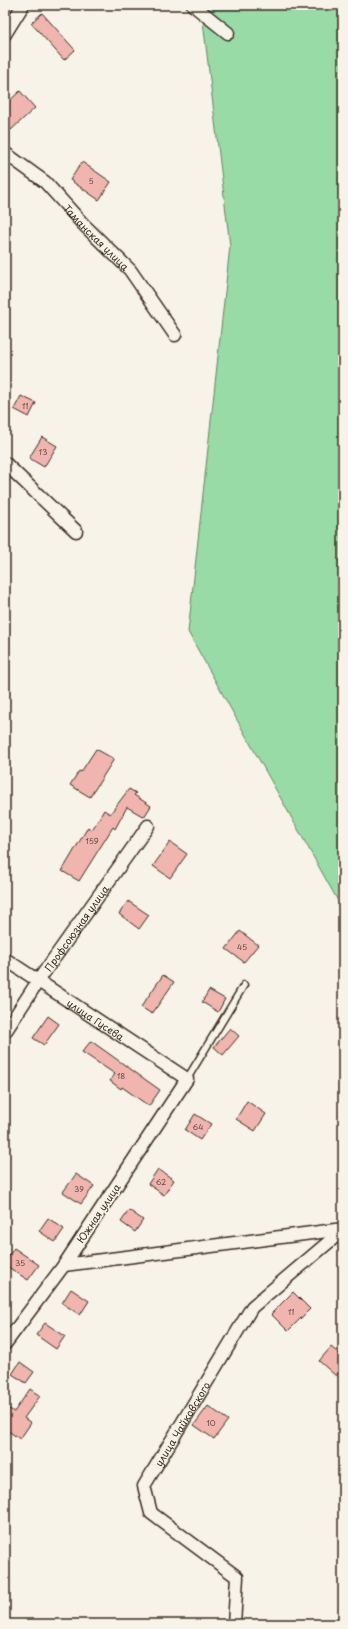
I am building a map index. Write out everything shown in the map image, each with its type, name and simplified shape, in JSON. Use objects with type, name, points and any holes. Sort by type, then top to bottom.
[{"type":"street","points":[[5,34],[23,5]]},
{"type":"street","points":[[193,5],[228,33]]},
{"type":"street","name":"Таманская улица","points":[[5,153],[45,182],[83,224],[130,270],[175,335]]},
{"type":"street","points":[[5,462],[76,531]]},
{"type":"street","name":"Профсоюзная улица","points":[[5,1032],[38,981],[148,826]]},
{"type":"street","name":"улица Гусева","points":[[5,958],[187,1079]]},
{"type":"street","name":"Южная улица","points":[[5,1344],[64,1265],[187,1079]]},
{"type":"street","points":[[64,1265],[343,1229]]},
{"type":"street","name":"улица Чайковского","points":[[234,1624],[238,1577],[151,1513],[144,1486],[252,1307],[343,1229]]},
{"type":"lane","points":[[187,1079],[244,985]]},
{"type":"green space","points":[[201,5],[343,5],[343,910],[188,632],[230,246]]},
{"type":"building","points":[[42,13],[75,50],[64,60],[31,23]]},
{"type":"building","points":[[20,91],[35,108],[11,130],[5,123],[5,105]]},
{"type":"building","points":[[82,162],[111,182],[99,200],[70,180]]},
{"type":"building","points":[[21,396],[36,403],[29,417],[14,409]]},
{"type":"building","points":[[42,437],[57,446],[44,467],[29,458]]},
{"type":"building","points":[[96,749],[114,759],[90,797],[70,785],[79,771],[81,772]]},
{"type":"building","points":[[129,789],[136,793],[134,795],[151,806],[144,817],[127,807],[115,829],[113,827],[79,881],[62,871],[88,827],[92,830],[104,810],[110,814]]},
{"type":"building","points":[[170,842],[187,854],[170,878],[153,866]]},
{"type":"building","points":[[128,901],[149,915],[139,929],[119,914]]},
{"type":"building","points":[[240,931],[258,945],[244,962],[226,949]]},
{"type":"building","points":[[163,975],[174,982],[152,1014],[141,1007]]},
{"type":"building","points":[[209,990],[225,999],[218,1012],[202,1002]]},
{"type":"building","points":[[48,1016],[59,1024],[44,1045],[33,1038]]},
{"type":"building","points":[[230,1028],[239,1036],[223,1055],[214,1047]]},
{"type":"building","points":[[91,1041],[160,1090],[149,1106],[122,1087],[121,1089],[110,1081],[115,1074],[82,1052]]},
{"type":"building","points":[[247,1101],[266,1114],[255,1131],[236,1119]]},
{"type":"building","points":[[195,1114],[211,1124],[200,1140],[185,1130]]},
{"type":"building","points":[[158,1169],[174,1180],[164,1195],[148,1184]]},
{"type":"building","points":[[76,1174],[94,1186],[81,1204],[63,1192]]},
{"type":"building","points":[[129,1210],[143,1220],[135,1232],[121,1222]]},
{"type":"building","points":[[48,1218],[64,1229],[55,1242],[39,1231]]},
{"type":"building","points":[[14,1248],[39,1265],[28,1280],[5,1265],[5,1261]]},
{"type":"building","points":[[71,1289],[89,1301],[80,1315],[62,1303]]},
{"type":"building","points":[[293,1292],[310,1309],[288,1331],[271,1314]]},
{"type":"building","points":[[45,1323],[65,1336],[56,1349],[36,1335]]},
{"type":"building","points":[[331,1347],[343,1357],[343,1368],[336,1376],[319,1361]]},
{"type":"building","points":[[20,1362],[34,1372],[26,1383],[12,1374]]},
{"type":"building","points":[[30,1389],[40,1396],[24,1418],[31,1423],[20,1439],[5,1429],[5,1406],[14,1412]]},
{"type":"building","points":[[208,1406],[228,1420],[214,1439],[194,1425]]}]
